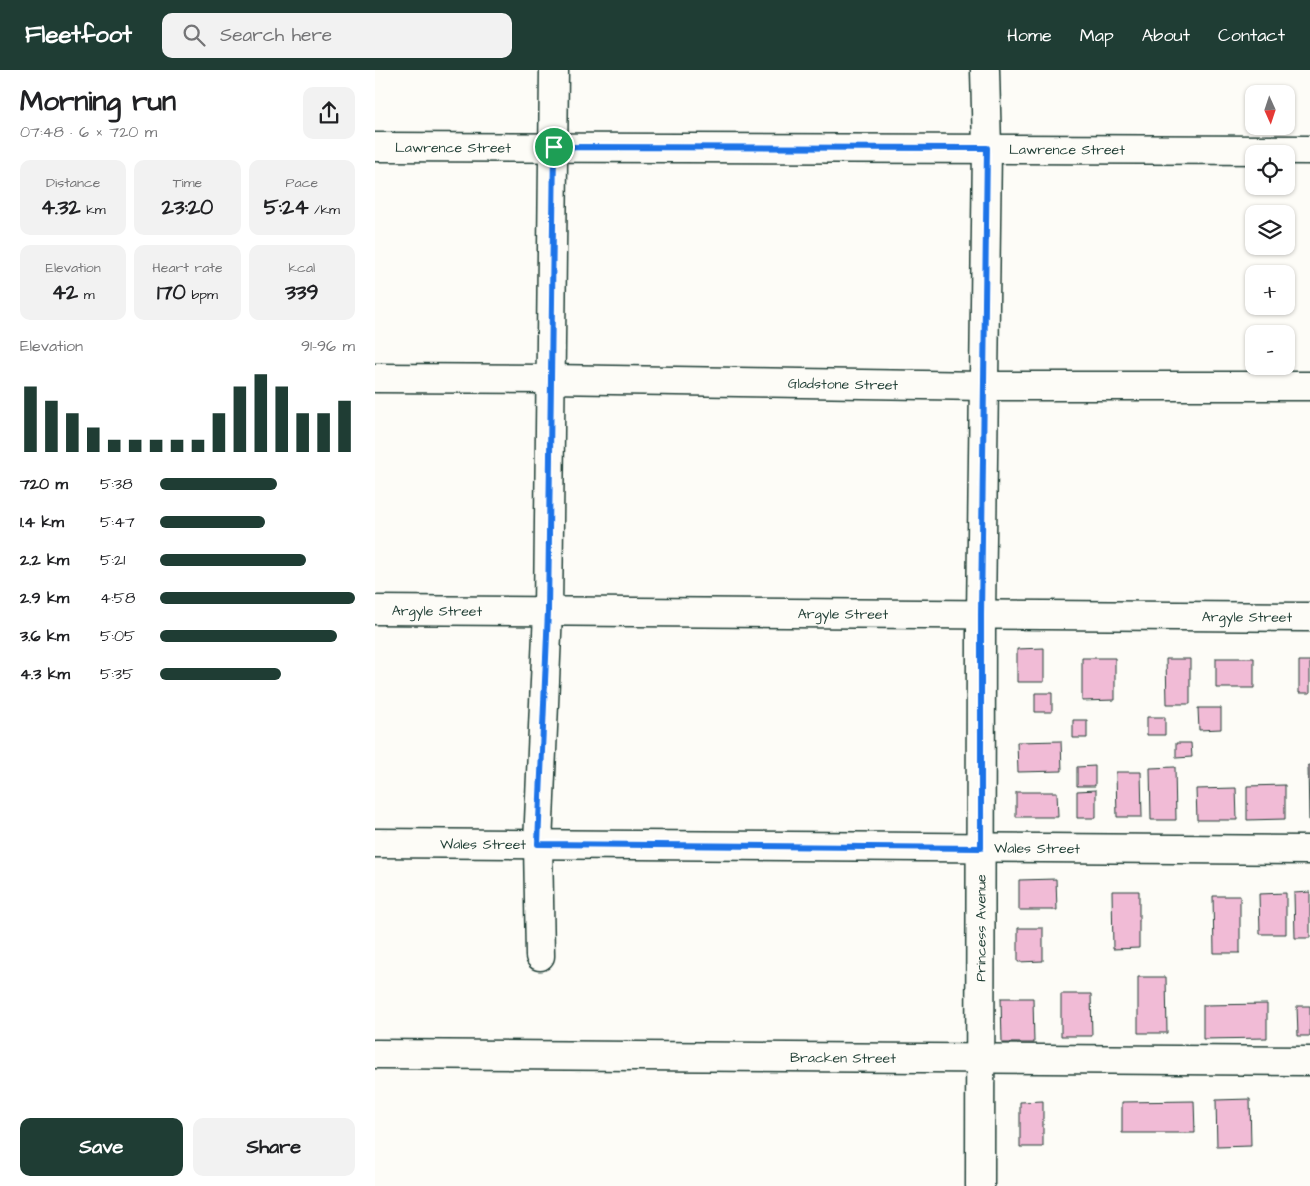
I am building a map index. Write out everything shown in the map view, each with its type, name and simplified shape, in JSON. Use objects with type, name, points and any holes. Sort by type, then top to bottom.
[{"type":"street","points":[[540,956],[538,844],[548,611],[554,70]]},
{"type":"street","name":"Princess Avenue","points":[[980,1186],[981,615],[987,148],[985,70]]},
{"type":"street","name":"Lawrence Street","points":[[375,147],[1310,150]]},
{"type":"street","name":"Gladstone Street","points":[[375,378],[550,378],[983,386],[1310,386]]},
{"type":"street","name":"Argyle Street","points":[[375,610],[1310,617]]},
{"type":"street","name":"Wales Street","points":[[375,843],[1310,850]]},
{"type":"street","name":"Bracken Street","points":[[375,1054],[1310,1061]]},
{"type":"building","points":[[1044,648],[1044,682],[1017,682],[1017,649]]},
{"type":"building","points":[[1082,658],[1115,658],[1115,700],[1082,701]]},
{"type":"building","points":[[1216,658],[1254,658],[1254,688],[1216,688]]},
{"type":"building","points":[[1166,659],[1190,659],[1190,704],[1167,704]]},
{"type":"building","points":[[1299,661],[1310,661],[1310,693],[1299,693]]},
{"type":"building","points":[[1035,693],[1052,693],[1052,712],[1035,712]]},
{"type":"building","points":[[1198,708],[1221,708],[1221,729],[1199,730]]},
{"type":"building","points":[[1147,717],[1165,717],[1165,735],[1147,735]]},
{"type":"building","points":[[1073,720],[1087,720],[1087,738],[1073,738]]},
{"type":"building","points":[[1061,741],[1062,771],[1018,772],[1017,742]]},
{"type":"building","points":[[1176,743],[1191,743],[1192,757],[1176,758]]},
{"type":"building","points":[[1308,765],[1310,765],[1310,820],[1309,820]]},
{"type":"building","points":[[1095,766],[1095,786],[1077,786],[1077,767]]},
{"type":"building","points":[[1175,767],[1176,820],[1151,820],[1150,768]]},
{"type":"building","points":[[1116,772],[1141,772],[1142,817],[1117,817]]},
{"type":"building","points":[[1285,785],[1285,819],[1247,820],[1247,786]]},
{"type":"building","points":[[1236,788],[1237,820],[1197,820],[1196,789]]},
{"type":"building","points":[[1096,790],[1096,818],[1077,818],[1077,791]]},
{"type":"building","points":[[1016,792],[1057,792],[1058,817],[1016,817]]},
{"type":"building","points":[[1056,879],[1057,910],[1019,910],[1019,880]]},
{"type":"building","points":[[1112,891],[1139,891],[1139,948],[1113,949]]},
{"type":"building","points":[[1310,892],[1310,938],[1295,938],[1294,893]]},
{"type":"building","points":[[1286,893],[1286,934],[1260,934],[1259,894]]},
{"type":"building","points":[[1213,896],[1240,896],[1240,953],[1214,953]]},
{"type":"building","points":[[1018,928],[1043,928],[1043,961],[1018,962]]},
{"type":"building","points":[[1138,977],[1166,977],[1167,1033],[1138,1033]]},
{"type":"building","points":[[1061,994],[1091,994],[1092,1036],[1061,1036]]},
{"type":"building","points":[[1001,998],[1033,998],[1034,1043],[1002,1043]]},
{"type":"building","points":[[1267,1004],[1267,1038],[1203,1039],[1203,1005]]},
{"type":"building","points":[[1297,1006],[1310,1006],[1310,1036],[1298,1036]]},
{"type":"building","points":[[1250,1099],[1251,1146],[1217,1147],[1216,1100]]},
{"type":"building","points":[[1043,1101],[1043,1147],[1020,1147],[1020,1102]]},
{"type":"building","points":[[1194,1101],[1195,1133],[1122,1133],[1122,1102]]},
{"type":"route","points":[[554,147],[987,148],[981,615],[981,848],[538,844],[548,611],[554,147]]}]
